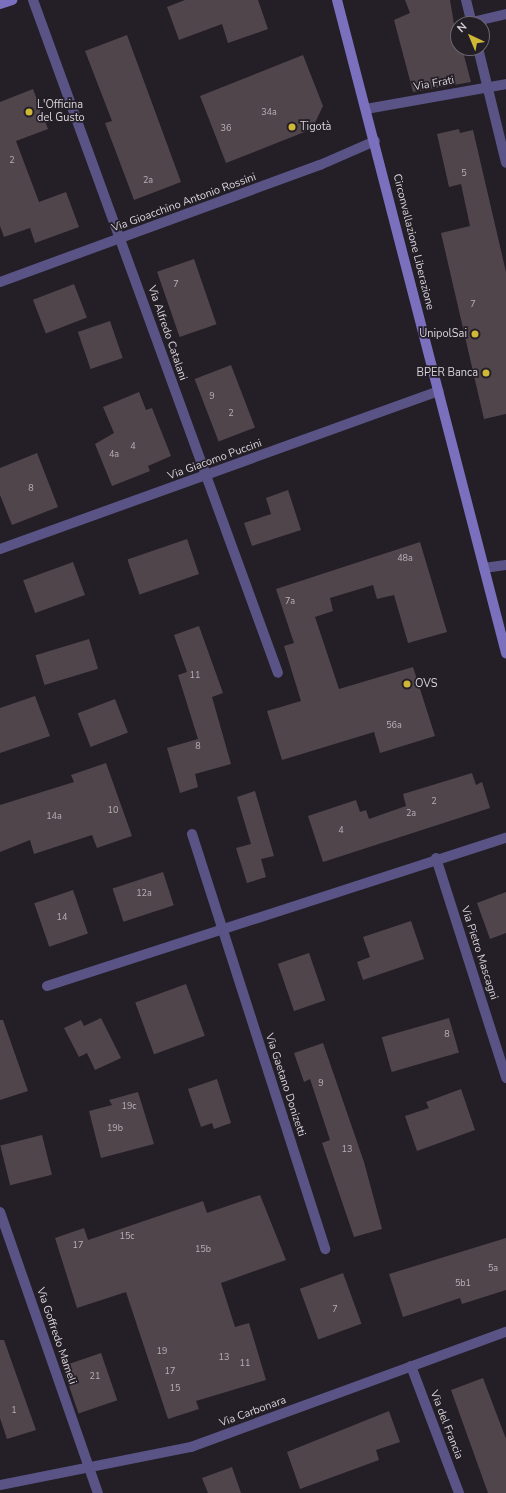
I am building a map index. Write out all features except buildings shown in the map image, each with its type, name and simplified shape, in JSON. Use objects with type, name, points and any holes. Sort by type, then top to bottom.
[{"type":"main road","points":[[0,4],[12,0]]},
{"type":"main road","name":"Circonvallazione Liberazione","points":[[337,0],[375,141],[506,653]]},
{"type":"street","name":"Via Alfredo Catalani","points":[[33,0],[122,238],[204,477],[278,673]]},
{"type":"street","points":[[466,0],[470,16]]},
{"type":"street","points":[[490,18],[506,14]]},
{"type":"street","points":[[480,56],[506,163]]},
{"type":"street","name":"Via Frati","points":[[366,109],[506,84]]},
{"type":"street","name":"Via Gioacchino Antonio Rossini","points":[[0,282],[320,165],[375,141]]},
{"type":"street","name":"Via Giacomo Puccini","points":[[0,549],[204,477],[438,391]]},
{"type":"street","points":[[484,568],[506,565]]},
{"type":"street","name":"Via Gaetano Donizetti","points":[[192,834],[325,1249]]},
{"type":"street","points":[[47,986],[436,858],[506,838]]},
{"type":"street","name":"Via Pietro Mascagni","points":[[436,858],[506,1078]]},
{"type":"street","name":"Via Goffredo Mameli","points":[[0,1212],[98,1493]]},
{"type":"street","name":"Via Carbonara","points":[[0,1485],[191,1446],[506,1332]]},
{"type":"street","name":"Via del Francia","points":[[411,1366],[459,1493]]},
{"type":"place","name":"L'Officina del Gusto","points":[[29,112]]},
{"type":"place","name":"Tigotà","points":[[292,127]]},
{"type":"place","name":"UnipolSai","points":[[475,334]]},
{"type":"place","name":"BPER Banca","points":[[486,373]]},
{"type":"place","name":"OVS","points":[[407,684]]}]
